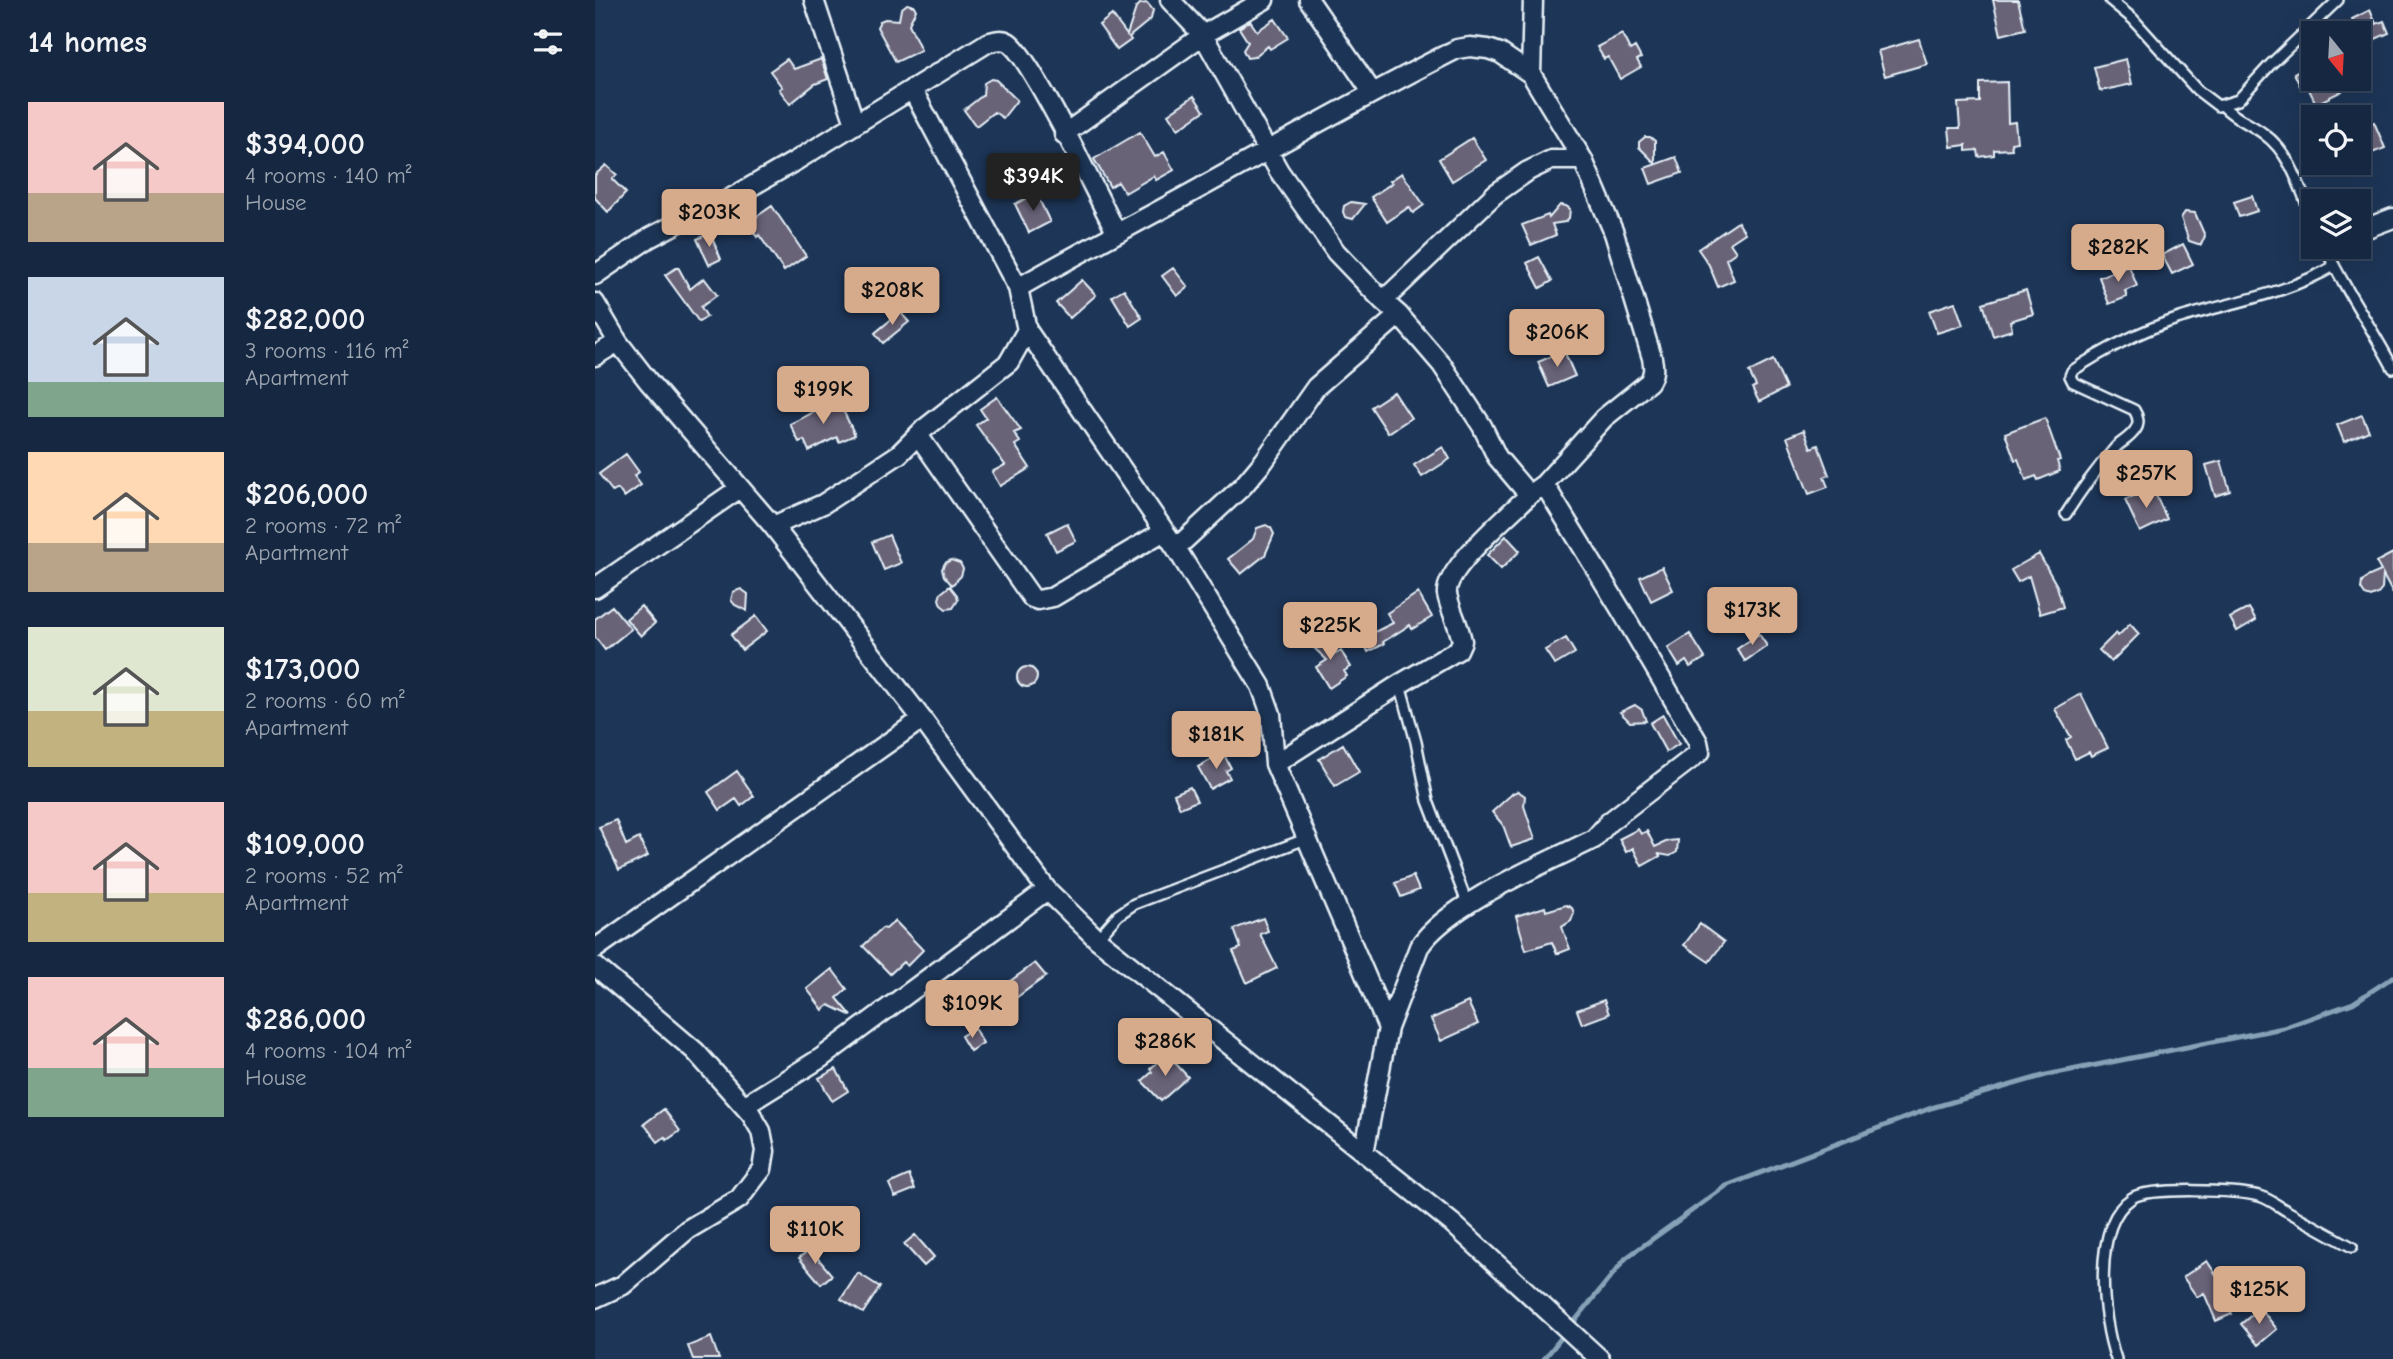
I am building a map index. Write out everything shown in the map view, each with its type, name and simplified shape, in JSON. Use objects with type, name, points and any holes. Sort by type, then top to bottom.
[{"type":"street","points":[[814,0],[855,124]]},
{"type":"street","points":[[1170,0],[1203,35],[1279,171],[1336,252],[1399,315],[1442,365],[1485,431],[1497,457],[1529,495]]},
{"type":"street","points":[[1064,134],[1203,35],[1264,0]]},
{"type":"street","points":[[1309,0],[1373,92]]},
{"type":"street","points":[[1531,74],[1533,0]]},
{"type":"street","points":[[595,275],[649,238],[692,215],[726,201],[987,43],[1005,40],[1017,50],[1032,74],[1116,232]]},
{"type":"street","points":[[1018,288],[1268,149],[1457,49],[1487,48],[1500,53],[1531,74],[1583,160],[1614,233],[1653,358],[1653,373],[1649,382],[1597,425],[1545,484],[1529,495],[1468,555],[1451,577],[1447,594],[1461,635],[1461,646],[1454,653],[1400,684],[1275,764]]},
{"type":"street","points":[[912,89],[1018,288],[1027,330],[1164,531],[1264,693],[1272,720],[1275,764],[1388,1028]]},
{"type":"street","points":[[1383,301],[1495,194],[1528,171],[1551,160],[1583,160]]},
{"type":"street","points":[[2371,226],[2393,218]]},
{"type":"street","points":[[595,303],[618,342],[773,526],[922,719],[1047,890],[1097,939],[1452,1223],[1596,1356]]},
{"type":"street","points":[[1175,548],[1243,486],[1316,387],[1399,315]]},
{"type":"street","points":[[773,526],[823,505],[899,454],[918,435],[1009,362],[1027,330]]},
{"type":"street","points":[[595,356],[618,342]]},
{"type":"street","points":[[918,435],[1032,598],[1038,600],[1053,597],[1164,531]]},
{"type":"street","points":[[1364,1153],[1388,1028],[1419,947],[1425,939],[1467,904],[1594,839],[1609,822],[1696,756],[1700,749],[1545,484]]},
{"type":"street","points":[[595,588],[740,488]]},
{"type":"street","points":[[595,949],[922,719]]},
{"type":"street","points":[[744,1106],[821,1058],[1047,890]]},
{"type":"street","points":[[595,966],[695,1051],[744,1106],[761,1131],[765,1151],[762,1169],[739,1199],[687,1230],[623,1285],[595,1298]]},
{"type":"lane","points":[[2110,0],[2133,19],[2197,90],[2212,103],[2223,106],[2232,116],[2263,133],[2276,144],[2286,158],[2301,192]]},
{"type":"lane","points":[[2223,106],[2238,100],[2270,65],[2338,0]]},
{"type":"lane","points":[[2331,259],[2393,368]]},
{"type":"lane","points":[[2066,514],[2086,481],[2119,444],[2136,430],[2138,423],[2134,410],[2073,382],[2070,376],[2072,371],[2117,345],[2175,319],[2294,287],[2334,266]]},
{"type":"lane","points":[[1400,684],[1428,801],[1467,904]]},
{"type":"lane","points":[[1097,939],[1118,915],[1135,904],[1308,838]]},
{"type":"lane","points":[[2116,1359],[2105,1308],[2108,1230],[2121,1207],[2138,1195],[2206,1190],[2261,1196],[2352,1247]]},
{"type":"building","points":[[1993,0],[2018,0],[2025,29],[2001,35]]},
{"type":"building","points":[[1147,3],[1153,10],[1151,19],[1117,50],[1099,25],[1112,15],[1127,35],[1136,8]]},
{"type":"building","points":[[907,4],[914,6],[916,10],[909,24],[921,50],[896,62],[877,27],[880,21],[885,19],[899,20],[901,9]]},
{"type":"building","points":[[2370,10],[2376,24],[2384,21],[2389,33],[2371,41],[2371,21],[2352,19]]},
{"type":"building","points":[[1275,19],[1288,38],[1270,49],[1268,46],[1254,57],[1247,58],[1243,50],[1248,42],[1239,28],[1250,21],[1257,31]]},
{"type":"building","points":[[1622,34],[1630,50],[1635,47],[1641,58],[1637,60],[1641,67],[1620,79],[1608,57],[1604,59],[1597,47]]},
{"type":"building","points":[[1919,39],[1927,64],[1885,76],[1878,51]]},
{"type":"building","points":[[787,59],[794,69],[821,59],[828,79],[815,84],[790,104],[770,71]]},
{"type":"building","points":[[2126,59],[2132,84],[2100,91],[2094,67]]},
{"type":"building","points":[[2301,69],[2301,86],[2300,86],[2294,73]]},
{"type":"building","points":[[991,79],[996,80],[1017,100],[1003,118],[994,112],[976,126],[964,110],[983,95],[984,83]]},
{"type":"building","points":[[2007,82],[2008,123],[2015,122],[2017,142],[2011,143],[2012,149],[1994,150],[1994,155],[1979,157],[1978,150],[1966,151],[1966,145],[1951,147],[1949,128],[1960,128],[1958,103],[1980,102],[1980,83]]},
{"type":"building","points":[[2310,91],[2342,91],[2316,104]]},
{"type":"building","points":[[1194,96],[1204,111],[1178,129],[1168,114]]},
{"type":"building","points":[[2374,122],[2385,148],[2371,153],[2371,123]]},
{"type":"building","points":[[1140,132],[1155,157],[1164,152],[1174,170],[1156,180],[1154,176],[1125,193],[1118,182],[1110,187],[1094,159]]},
{"type":"building","points":[[1645,137],[1655,141],[1655,163],[1639,147],[1639,142]]},
{"type":"building","points":[[1472,138],[1486,160],[1452,181],[1439,159]]},
{"type":"building","points":[[1676,157],[1682,173],[1651,184],[1645,168]]},
{"type":"building","points":[[606,165],[617,175],[612,179],[626,193],[608,212],[595,198],[595,175]]},
{"type":"building","points":[[1402,173],[1424,205],[1413,213],[1409,207],[1387,222],[1371,197]]},
{"type":"building","points":[[1036,193],[1050,222],[1029,233],[1015,204]]},
{"type":"building","points":[[2252,196],[2257,211],[2239,217],[2234,202]]},
{"type":"building","points":[[1351,202],[1365,204],[1353,219],[1345,217],[1343,212],[1344,206]]},
{"type":"building","points":[[1560,205],[1570,209],[1569,218],[1565,222],[1552,224],[1556,235],[1531,245],[1522,225],[1548,215],[1549,218]]},
{"type":"building","points":[[772,206],[806,256],[784,271],[759,235],[757,237],[747,223]]},
{"type":"building","points":[[2185,212],[2195,213],[2205,236],[2201,245],[2189,241],[2181,218]]},
{"type":"building","points":[[1738,222],[1745,233],[1730,243],[1736,252],[1726,259],[1734,280],[1718,287],[1709,265],[1698,249]]},
{"type":"building","points":[[710,233],[721,259],[709,265],[697,239]]},
{"type":"building","points":[[2183,244],[2193,264],[2172,274],[2162,255]]},
{"type":"building","points":[[1539,257],[1552,281],[1540,288],[1527,263]]},
{"type":"building","points":[[2129,266],[2137,286],[2125,291],[2127,297],[2109,304],[2099,277]]},
{"type":"building","points":[[678,267],[690,289],[704,278],[717,295],[701,307],[707,317],[699,322],[665,275]]},
{"type":"building","points":[[1173,268],[1188,287],[1177,296],[1162,276]]},
{"type":"building","points":[[1082,280],[1096,295],[1070,318],[1056,303]]},
{"type":"building","points":[[1124,289],[1142,318],[1130,326],[1112,296]]},
{"type":"building","points":[[2026,290],[2033,314],[2010,321],[2012,330],[1993,336],[1983,303]]},
{"type":"building","points":[[1955,302],[1963,325],[1937,333],[1929,311]]},
{"type":"building","points":[[900,312],[909,322],[883,343],[875,333]]},
{"type":"building","points":[[1591,336],[1598,343],[1596,350],[1588,353],[1577,349],[1584,337]]},
{"type":"building","points":[[1564,351],[1575,376],[1549,387],[1538,362]]},
{"type":"building","points":[[1773,360],[1786,388],[1759,402],[1752,388],[1756,386],[1749,372]]},
{"type":"building","points":[[1394,392],[1411,418],[1388,433],[1371,407]]},
{"type":"building","points":[[997,397],[1021,430],[1014,433],[1020,442],[1015,445],[1030,468],[1000,486],[992,472],[1005,465],[976,425],[986,418],[980,409]]},
{"type":"building","points":[[838,400],[855,435],[839,442],[837,437],[809,451],[804,440],[799,442],[790,424]]},
{"type":"building","points":[[2362,415],[2369,431],[2344,442],[2337,425]]},
{"type":"building","points":[[2045,418],[2060,460],[2057,461],[2060,471],[2038,480],[2036,476],[2026,480],[2005,433]]},
{"type":"building","points":[[1804,430],[1811,448],[1818,445],[1829,475],[1824,477],[1828,487],[1809,494],[1787,437]]},
{"type":"building","points":[[1443,447],[1450,459],[1422,477],[1414,465]]},
{"type":"building","points":[[626,454],[639,472],[634,476],[641,485],[624,497],[618,489],[613,492],[599,474]]},
{"type":"building","points":[[2221,461],[2230,491],[2215,496],[2206,465]]},
{"type":"building","points":[[2152,487],[2167,519],[2140,532],[2125,500]]},
{"type":"building","points":[[1067,523],[1076,541],[1056,551],[1047,533]]},
{"type":"building","points":[[1266,525],[1274,534],[1265,555],[1241,574],[1228,559],[1253,539],[1257,528]]},
{"type":"building","points":[[889,535],[901,563],[884,570],[872,542]]},
{"type":"building","points":[[1506,536],[1520,551],[1501,569],[1487,555]]},
{"type":"building","points":[[2393,553],[2393,594],[2383,575],[2382,589],[2378,594],[2371,597],[2365,595],[2361,589],[2362,582],[2381,571],[2376,562]]},
{"type":"building","points":[[2039,554],[2057,586],[2063,607],[2040,614],[2029,576],[2018,582],[2011,570]]},
{"type":"building","points":[[951,560],[960,563],[963,569],[961,576],[952,585],[942,569],[945,563]]},
{"type":"building","points":[[1662,567],[1673,590],[1651,601],[1640,577]]},
{"type":"building","points":[[950,586],[958,600],[953,608],[946,609],[939,599],[941,593]]},
{"type":"building","points":[[741,589],[748,594],[747,611],[731,600],[733,592]]},
{"type":"building","points":[[1418,593],[1432,617],[1412,629],[1410,625],[1368,652],[1362,638],[1393,623],[1387,613]]},
{"type":"building","points":[[612,606],[631,629],[605,650],[595,637],[595,619]]},
{"type":"building","points":[[641,606],[655,623],[641,636],[626,619]]},
{"type":"building","points":[[2249,608],[2256,620],[2237,631],[2230,618]]},
{"type":"building","points":[[756,616],[767,631],[742,650],[731,635]]},
{"type":"building","points":[[2130,624],[2139,634],[2111,662],[2099,650],[2116,633],[2118,636]]},
{"type":"building","points":[[1319,634],[1326,638],[1332,656],[1341,651],[1351,667],[1344,671],[1347,676],[1329,688],[1316,667],[1327,660],[1311,642],[1314,635]]},
{"type":"building","points":[[1690,634],[1705,658],[1690,667],[1686,661],[1679,666],[1668,648]]},
{"type":"building","points":[[1759,634],[1767,646],[1745,661],[1737,649]]},
{"type":"building","points":[[1566,638],[1575,653],[1555,665],[1545,650]]},
{"type":"building","points":[[1027,667],[1034,670],[1037,677],[1034,684],[1027,687],[1020,684],[1017,677],[1020,670]]},
{"type":"building","points":[[2081,694],[2108,748],[2091,756],[2089,752],[2075,759],[2066,740],[2071,737],[2055,709]]},
{"type":"building","points":[[1635,705],[1642,710],[1646,721],[1630,722],[1620,712]]},
{"type":"building","points":[[1663,715],[1679,744],[1666,752],[1650,723]]},
{"type":"building","points":[[1343,744],[1359,772],[1335,786],[1319,759]]},
{"type":"building","points":[[1223,753],[1231,768],[1226,771],[1230,778],[1210,789],[1198,767]]},
{"type":"building","points":[[737,771],[754,796],[741,806],[736,799],[720,810],[708,792]]},
{"type":"building","points":[[1190,787],[1197,801],[1180,808],[1174,794]]},
{"type":"building","points":[[1518,791],[1525,796],[1524,806],[1535,839],[1511,847],[1503,825],[1492,812]]},
{"type":"building","points":[[616,820],[626,845],[639,838],[648,856],[619,870],[599,827]]},
{"type":"building","points":[[1638,829],[1641,834],[1647,831],[1655,847],[1678,840],[1677,852],[1670,856],[1659,854],[1660,856],[1642,866],[1633,848],[1626,852],[1619,839]]},
{"type":"building","points":[[1413,876],[1419,890],[1401,897],[1395,883]]},
{"type":"building","points":[[1566,905],[1572,908],[1574,913],[1571,921],[1562,927],[1570,949],[1557,954],[1552,942],[1526,950],[1516,916],[1545,907],[1546,911]]},
{"type":"building","points":[[1263,918],[1268,931],[1260,934],[1277,968],[1247,983],[1233,951],[1241,948],[1234,929]]},
{"type":"building","points":[[895,921],[923,950],[907,966],[903,962],[890,974],[863,946],[882,928],[886,929]]},
{"type":"building","points":[[1700,924],[1724,942],[1709,962],[1684,945]]},
{"type":"building","points":[[1035,963],[1046,976],[1009,1003],[998,990]]},
{"type":"building","points":[[832,969],[847,989],[837,998],[852,1016],[829,1005],[823,1010],[807,989]]},
{"type":"building","points":[[1604,1000],[1609,1014],[1582,1024],[1577,1010]]},
{"type":"building","points":[[1468,1002],[1478,1024],[1441,1041],[1431,1019]]},
{"type":"building","points":[[974,1028],[983,1043],[970,1051],[961,1036]]},
{"type":"building","points":[[1167,1054],[1188,1077],[1161,1101],[1142,1081],[1152,1072],[1150,1069]]},
{"type":"building","points":[[836,1069],[848,1091],[832,1101],[819,1078]]},
{"type":"building","points":[[664,1109],[680,1131],[667,1140],[665,1137],[658,1142],[644,1124]]},
{"type":"building","points":[[909,1175],[915,1189],[895,1197],[889,1184]]},
{"type":"building","points":[[915,1235],[934,1257],[924,1266],[904,1244]]},
{"type":"building","points":[[810,1249],[832,1275],[821,1284],[799,1258]]},
{"type":"building","points":[[2207,1261],[2221,1282],[2218,1284],[2232,1314],[2216,1321],[2204,1293],[2197,1297],[2183,1277]]},
{"type":"building","points":[[858,1273],[880,1287],[863,1313],[841,1299]]},
{"type":"building","points":[[2260,1308],[2277,1329],[2258,1345],[2241,1324]]},
{"type":"building","points":[[711,1337],[719,1359],[693,1359],[688,1346]]},
{"type":"waterway","points":[[1544,1359],[1626,1258],[1726,1186],[1931,1108],[2046,1075],[2283,1028],[2353,1003],[2393,977]]}]
